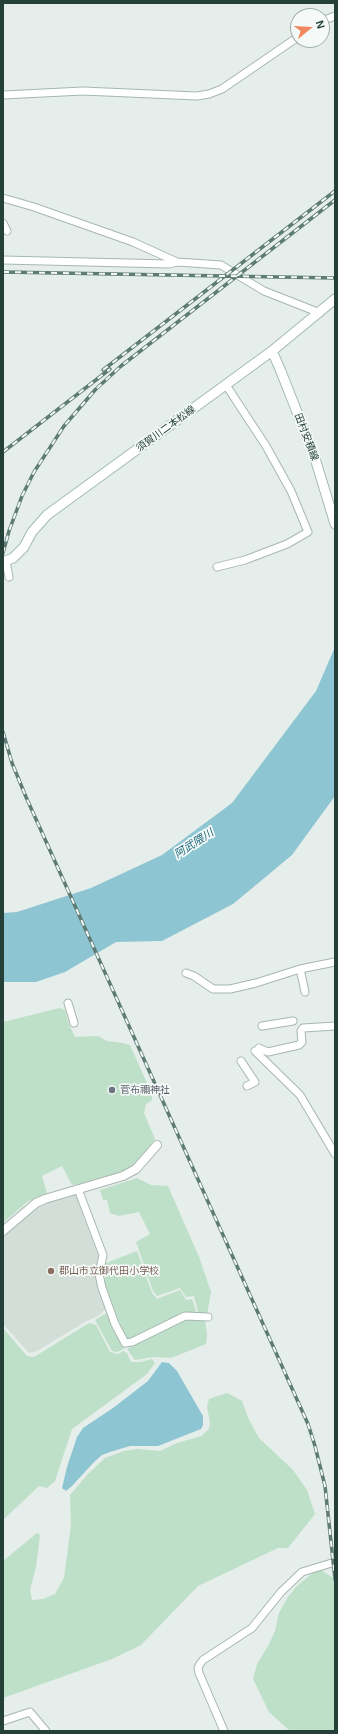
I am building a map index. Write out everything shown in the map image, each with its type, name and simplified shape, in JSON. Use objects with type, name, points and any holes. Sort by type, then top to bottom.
[{"type":"main road","name":"須賀川二本松線","points":[[5,562],[13,558],[24,547],[32,532],[47,516],[272,351],[320,313],[335,299]]},
{"type":"main road","name":"田村安積線","points":[[272,351],[314,455],[335,524]]},
{"type":"street","points":[[3,95],[83,91],[197,96],[209,94],[222,89],[290,42]]},
{"type":"street","points":[[3,198],[34,207],[126,240],[177,262]]},
{"type":"street","points":[[3,223],[7,231]]},
{"type":"street","points":[[3,260],[156,264],[169,264],[177,262],[221,265],[264,291],[320,313]]},
{"type":"street","points":[[217,567],[248,559],[288,544],[308,532],[291,491],[266,446],[226,385]]},
{"type":"street","points":[[5,562],[9,577]]},
{"type":"street","points":[[186,973],[194,976],[213,989],[230,989],[256,983],[300,969],[335,962]]},
{"type":"street","points":[[300,969],[305,992]]},
{"type":"street","points":[[68,1003],[74,1022]]},
{"type":"street","points":[[262,1026],[293,1021]]},
{"type":"street","points":[[335,1026],[303,1028],[301,1031],[302,1042],[298,1045],[268,1052],[257,1050],[300,1095],[335,1154]]},
{"type":"street","points":[[241,1061],[254,1082],[247,1086]]},
{"type":"street","points":[[3,1231],[36,1203],[123,1176],[136,1169],[158,1145]]},
{"type":"street","points":[[78,1189],[82,1203],[103,1255],[99,1274],[102,1288],[115,1324],[125,1343],[132,1342],[185,1316],[208,1317]]},
{"type":"street","points":[[224,1731],[199,1674],[198,1668],[200,1664],[203,1660],[252,1628],[281,1592],[302,1572],[335,1562]]},
{"type":"street","points":[[3,1721],[30,1712],[46,1731]]},
{"type":"shaded area","name":"郡山市立御代田小学校","points":[[83,1190],[78,1202],[100,1260],[107,1308],[98,1316],[85,1322],[37,1351],[29,1353],[3,1324],[3,1235],[36,1206]]},
{"type":"green space","points":[[59,1008],[65,1010],[68,1022],[75,1037],[98,1036],[107,1041],[130,1045],[151,1092],[152,1100],[146,1104],[144,1113],[155,1139],[134,1164],[119,1174],[72,1185],[62,1166],[42,1176],[47,1193],[27,1202],[3,1223],[3,1022]]},
{"type":"green space","points":[[137,1178],[151,1185],[168,1186],[199,1257],[211,1292],[207,1315],[205,1316],[198,1312],[194,1296],[186,1297],[180,1288],[157,1296],[153,1291],[136,1242],[150,1234],[139,1212],[119,1216],[110,1213],[107,1200],[103,1200],[100,1190]]},
{"type":"green space","points":[[137,1251],[152,1293],[157,1299],[180,1290],[186,1300],[192,1299],[196,1312],[188,1313],[129,1341],[123,1332],[105,1284],[106,1263]]},
{"type":"green space","points":[[108,1312],[125,1346],[124,1349],[117,1352],[112,1351],[95,1320]]},
{"type":"green space","points":[[195,1318],[205,1321],[207,1334],[206,1344],[171,1358],[154,1357],[135,1360],[127,1349],[179,1322]]},
{"type":"green space","points":[[89,1323],[96,1325],[110,1352],[118,1354],[123,1351],[127,1353],[131,1362],[141,1362],[152,1359],[155,1363],[147,1374],[72,1429],[55,1481],[47,1488],[39,1486],[3,1520],[3,1328],[27,1356],[34,1357]]},
{"type":"green space","points":[[227,1393],[242,1401],[248,1418],[259,1438],[293,1470],[307,1490],[315,1514],[288,1548],[278,1548],[198,1586],[141,1645],[112,1659],[3,1698],[3,1561],[37,1533],[40,1535],[36,1567],[30,1590],[32,1600],[43,1599],[55,1594],[64,1578],[71,1525],[70,1495],[87,1475],[105,1458],[124,1451],[137,1449],[160,1451],[177,1443],[201,1436],[209,1429],[210,1422],[207,1407],[209,1399]]},
{"type":"green space","points":[[315,1571],[322,1571],[335,1579],[335,1731],[290,1731],[269,1712],[253,1679],[257,1664],[275,1631],[279,1613],[288,1597],[296,1587]]},
{"type":"water","name":"阿武隈川","points":[[335,647],[335,796],[292,855],[233,904],[162,941],[116,942],[65,972],[36,982],[3,982],[3,913],[17,912],[91,888],[162,855],[232,803],[316,691]]},
{"type":"water","points":[[162,1362],[169,1363],[177,1371],[203,1416],[203,1425],[201,1429],[158,1446],[130,1446],[102,1455],[66,1491],[62,1488],[77,1437],[83,1428],[113,1408],[148,1381]]},
{"type":"railway","points":[[103,370],[335,191]]},
{"type":"railway","points":[[3,553],[9,531],[22,496],[34,472],[64,426],[95,390],[121,366],[335,200]]},
{"type":"railway","points":[[3,272],[335,278]]},
{"type":"railway","points":[[3,452],[110,369]]},
{"type":"railway","points":[[3,732],[12,763],[26,797],[308,1424],[325,1486],[335,1579]]},
{"type":"place","name":"菅布禰神社","points":[[112,1090]]},
{"type":"place","name":"郡山市立御代田小学校","points":[[51,1271]]}]
